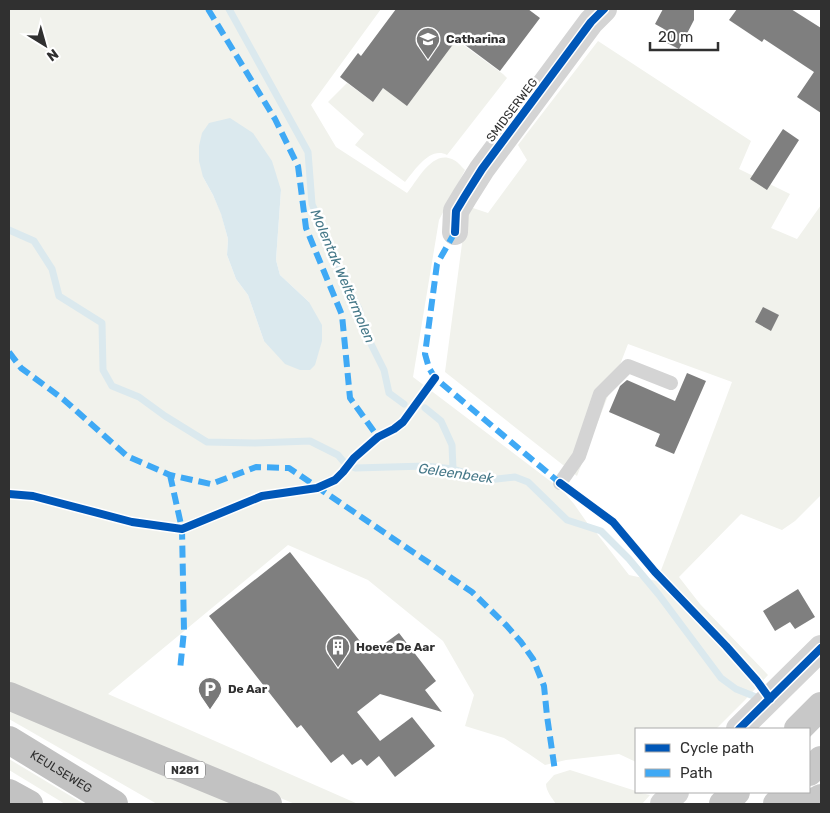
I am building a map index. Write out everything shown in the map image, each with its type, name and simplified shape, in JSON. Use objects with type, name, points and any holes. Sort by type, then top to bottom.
[{"type":"highway","name":"N281","points":[[9,696],[268,804]]},
{"type":"highway","name":"KEULSEWEG","points":[[9,740],[114,804]]},
{"type":"highway","points":[[9,793],[28,804]]},
{"type":"main road","points":[[799,728],[821,706]]},
{"type":"main road","points":[[810,771],[821,760]]},
{"type":"main road","points":[[723,804],[735,793]]},
{"type":"main road","points":[[777,804],[789,793]]},
{"type":"main road","points":[[810,804],[821,798]]},
{"type":"street","name":"SMIDSERWEG","points":[[455,232],[456,211],[482,169],[592,22],[604,9]]},
{"type":"street","points":[[740,728],[821,648]]},
{"type":"street","points":[[663,804],[675,793]]},
{"type":"lane","points":[[560,483],[579,456],[600,394],[628,366],[671,383]]},
{"type":"shaded area","points":[[9,9],[381,9],[311,105],[336,147],[407,193],[426,168],[438,159],[445,157],[452,159],[465,170],[439,220],[413,377],[562,490],[629,575],[657,581],[732,382],[628,344],[577,476],[445,372],[467,206],[488,213],[527,160],[518,145],[598,41],[751,141],[739,169],[790,194],[771,228],[797,239],[821,205],[821,495],[795,521],[782,530],[741,514],[679,577],[700,604],[768,675],[717,728],[635,728],[635,762],[619,754],[566,760],[545,765],[504,738],[465,726],[474,695],[443,641],[368,580],[288,545],[108,694],[358,804],[295,804],[9,688]],"holes":[[[203,177],[281,190],[276,260],[280,275],[309,302],[264,341],[248,295],[236,279],[227,255],[228,239],[221,213]]]},
{"type":"shaded area","points":[[462,44],[507,78],[447,155],[441,153],[429,156],[405,182],[355,145],[364,134],[328,102],[347,83],[373,102],[383,88],[452,45]]},
{"type":"shaded area","points":[[230,118],[253,133],[272,161],[281,190],[276,260],[280,275],[309,302],[322,325],[322,341],[315,365],[310,370],[300,370],[285,364],[264,341],[248,295],[236,279],[227,255],[228,239],[221,214],[203,177],[199,161],[199,146],[202,133],[209,123]]},
{"type":"shaded area","points":[[9,703],[254,804],[157,804],[9,719]]},
{"type":"shaded area","points":[[9,759],[84,804],[65,804],[9,770]]},
{"type":"shaded area","points":[[570,770],[635,791],[635,793],[650,795],[642,804],[556,804],[546,787],[546,784],[554,775]]},
{"type":"building","points":[[396,9],[528,9],[540,18],[500,71],[457,39],[407,106],[383,88],[373,102],[340,77],[358,53],[361,56]]},
{"type":"building","points":[[663,9],[694,9],[694,20],[679,49],[659,39],[664,29],[655,24]]},
{"type":"building","points":[[737,9],[791,9],[821,28],[821,113],[797,97],[814,72],[764,39],[762,42],[729,20]]},
{"type":"building","points":[[783,129],[799,140],[767,190],[750,179]]},
{"type":"building","points":[[763,307],[779,315],[771,331],[755,322]]},
{"type":"building","points":[[687,373],[706,381],[674,454],[655,446],[660,434],[609,412],[620,386],[627,380],[675,401]]},
{"type":"building","name":"Hoeve De Aar","points":[[290,552],[370,654],[399,633],[436,681],[425,690],[442,712],[380,694],[357,712],[380,741],[412,717],[435,746],[395,777],[379,756],[367,766],[361,759],[352,765],[343,754],[331,763],[301,725],[297,728],[209,616]]},
{"type":"building","points":[[798,589],[815,617],[795,629],[790,622],[775,631],[763,611]]},
{"type":"waterway","name":"Molentak Weltermolen","points":[[229,9],[308,152],[312,204],[359,309],[364,330],[384,370],[389,393],[404,404]]},
{"type":"waterway","name":"Geleenbeek","points":[[9,230],[34,241],[52,269],[59,296],[102,323],[103,370],[112,386],[139,397],[207,442],[310,441],[338,455],[343,461],[355,468],[426,466],[453,469],[488,480],[515,477],[528,482],[567,520],[601,531],[629,559],[659,595],[721,678],[736,689],[756,697]]},
{"type":"waterway","name":"Molentak Weltermolen","points":[[425,408],[441,421],[452,445],[453,469]]},
{"type":"marked path","points":[[208,9],[275,119],[298,166],[306,228],[342,315],[350,398],[378,437]]},
{"type":"marked path","points":[[455,232],[437,264],[425,354],[429,368],[435,378],[560,483]]},
{"type":"marked path","points":[[9,352],[21,368],[63,399],[127,456],[170,475],[211,484],[256,467],[289,468],[472,592],[506,625],[533,659],[544,686],[555,771]]},
{"type":"marked path","points":[[170,475],[182,529],[184,631],[180,670]]},
{"type":"cycle path","points":[[455,232],[456,211],[482,169],[591,22],[604,9]]},
{"type":"cycle path","points":[[9,494],[33,496],[132,522],[182,529],[262,496],[317,488],[335,480],[354,458],[378,437],[403,422],[435,378]]},
{"type":"cycle path","points":[[560,483],[613,522],[655,572],[726,646],[770,699]]},
{"type":"cycle path","points":[[740,728],[821,648]]},
{"type":"place","name":"Catharina","points":[[428,60]]},
{"type":"place","name":"Hoeve De Aar","points":[[338,668]]},
{"type":"place","name":"De Aar","points":[[210,710]]}]
